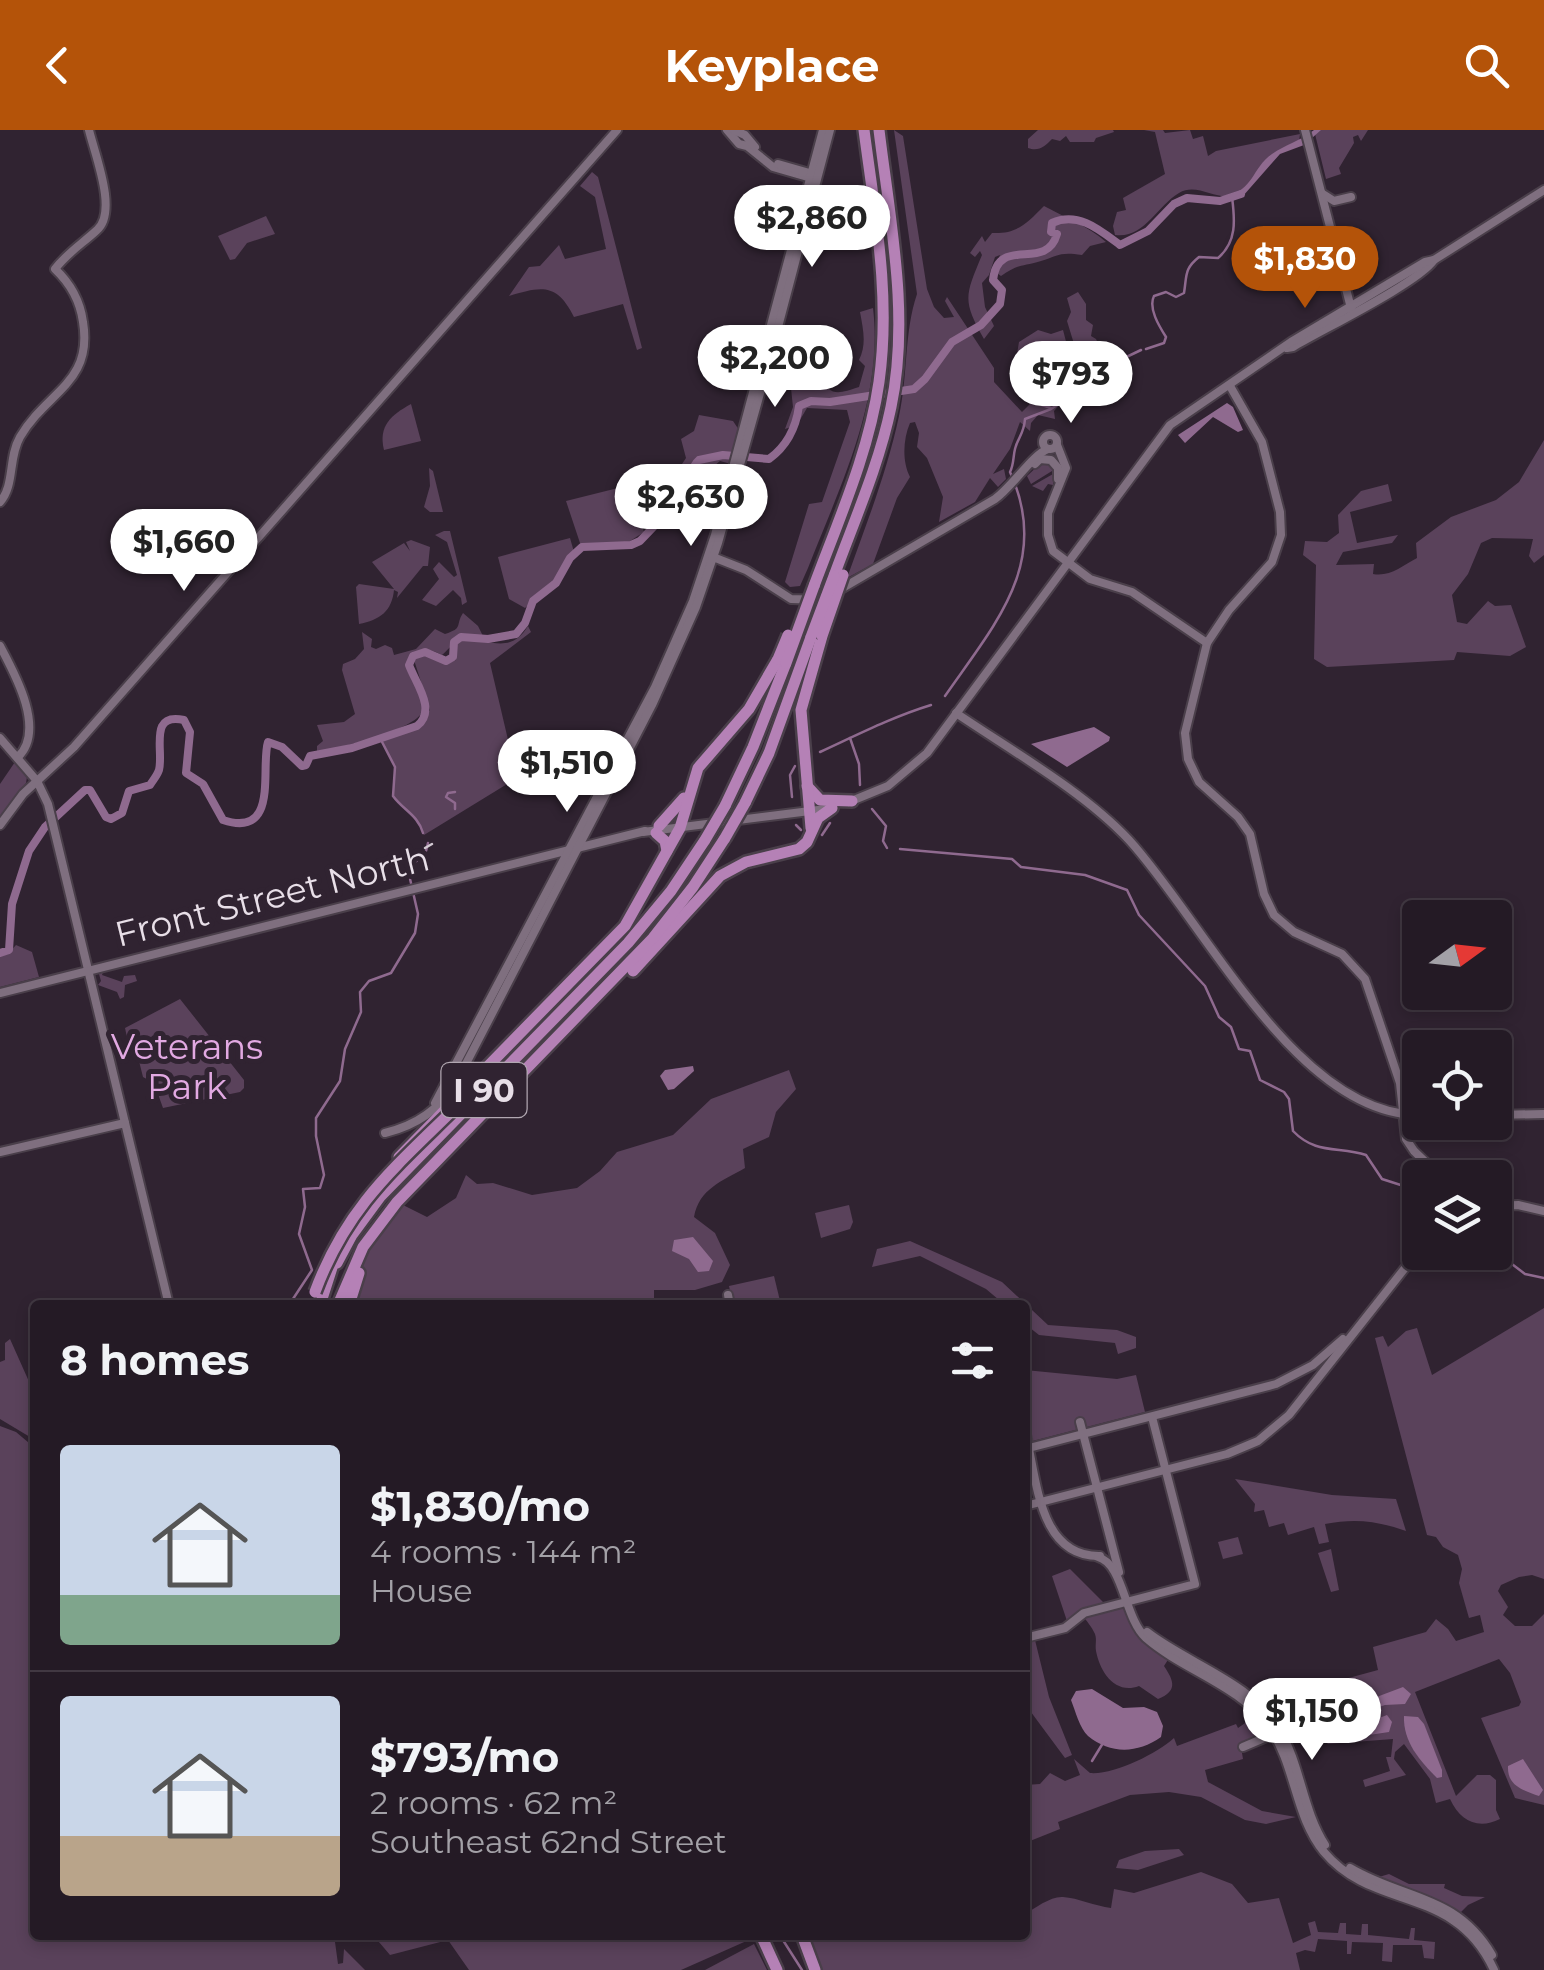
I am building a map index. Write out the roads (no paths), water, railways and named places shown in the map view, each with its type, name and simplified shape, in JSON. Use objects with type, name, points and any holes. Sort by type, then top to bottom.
[{"type":"highway","points":[[667,851],[665,841],[653,830],[680,806],[705,758],[758,698],[782,661],[862,456],[879,382],[883,284],[864,130]]},
{"type":"highway","name":"I 90","points":[[340,1300],[364,1248],[397,1202],[665,924],[725,838],[769,752],[838,575],[892,407],[898,295],[878,130]]},
{"type":"highway","points":[[810,837],[800,730],[816,636]]},
{"type":"highway","name":"I 90","points":[[316,1300],[352,1235],[380,1197],[655,912],[725,806],[749,758],[782,661]]},
{"type":"highway","points":[[807,783],[820,800],[852,801]]},
{"type":"highway","points":[[328,1280],[345,1235],[398,1158],[506,1044],[616,937],[683,826],[691,786]]},
{"type":"highway","points":[[579,1014],[625,978],[720,876],[746,862],[799,849],[810,837],[818,818],[832,808]]},
{"type":"highway","points":[[315,1300],[334,1247],[369,1194],[622,940],[655,912]]},
{"type":"highway","points":[[350,1300],[359,1273],[397,1202]]},
{"type":"highway","points":[[763,1940],[777,1970]]},
{"type":"highway","points":[[804,1940],[815,1970]]},
{"type":"street","points":[[0,502],[8,490],[13,452],[21,436],[84,359],[79,303],[72,287],[55,268],[106,218],[89,130]]},
{"type":"street","points":[[0,825],[18,800],[85,735],[617,130]]},
{"type":"street","points":[[516,960],[560,868],[591,823],[658,695],[696,607],[826,130]]},
{"type":"street","points":[[1305,130],[1352,309]]},
{"type":"street","points":[[738,136],[775,162],[814,177]]},
{"type":"street","points":[[1320,188],[1334,201],[1351,197]]},
{"type":"street","points":[[1352,309],[1544,190]]},
{"type":"street","points":[[1352,309],[1428,268],[1432,260]]},
{"type":"street","name":"Front Street North","points":[[0,993],[653,830],[810,813],[881,790],[927,753],[1170,425],[1352,309]]},
{"type":"street","points":[[956,713],[1070,792],[1128,840],[1306,1064],[1350,1098],[1402,1115],[1400,1083],[1362,973],[1342,954],[1294,932],[1274,915],[1264,894],[1250,834],[1199,782],[1188,759],[1185,732],[1207,643],[1229,610],[1272,562],[1282,535],[1262,442],[1230,386]]},
{"type":"street","points":[[1018,481],[1031,456],[1050,447],[1065,464],[1056,488]]},
{"type":"street","points":[[711,557],[738,566],[791,599],[822,600],[1018,481],[1038,461],[1048,459],[1058,468],[1048,513],[1051,548],[1066,563],[1099,582],[1132,592],[1207,643]]},
{"type":"street","points":[[385,1134],[408,1127],[441,1103],[574,849],[688,614],[711,557]]},
{"type":"street","points":[[0,646],[17,676],[30,727],[29,745],[18,757]]},
{"type":"street","points":[[944,730],[961,722],[979,729]]},
{"type":"street","points":[[0,738],[37,781],[51,815],[168,1300]]},
{"type":"street","points":[[591,823],[593,834],[603,842]]},
{"type":"street","points":[[548,856],[560,868]]},
{"type":"street","points":[[1512,1115],[1544,1114]]},
{"type":"street","points":[[0,1152],[125,1123]]},
{"type":"street","points":[[1408,1140],[1424,1160]]},
{"type":"street","points":[[1512,1206],[1544,1211]]},
{"type":"street","points":[[1030,1506],[1241,1450],[1269,1433],[1289,1415],[1403,1270]]},
{"type":"street","points":[[1030,1448],[1282,1382],[1322,1359],[1361,1322]]},
{"type":"street","points":[[1030,1637],[1065,1628],[1084,1613],[1195,1584],[1152,1417]]},
{"type":"street","points":[[1080,1422],[1108,1552],[1132,1619],[1152,1636],[1241,1691],[1268,1714],[1310,1820],[1330,1851],[1360,1874],[1454,1912],[1480,1936],[1496,1970]]},
{"type":"street","points":[[1030,1460],[1048,1524]]},
{"type":"street","points":[[1030,1509],[1071,1550],[1108,1552]]},
{"type":"street","points":[[1108,1552],[1125,1600]]},
{"type":"street","points":[[1243,1746],[1277,1732]]},
{"type":"waterway","points":[[0,953],[9,950],[12,904],[29,851],[45,827],[85,790],[90,790],[106,817],[111,819],[122,813],[129,791],[150,785],[158,772],[160,735],[166,722],[184,720],[190,732],[186,773],[203,784],[223,820],[241,823],[253,819],[264,798],[268,742],[282,747],[302,766],[310,756],[352,748],[417,726],[423,720],[425,705],[409,665],[413,656],[425,652],[446,661],[453,657],[454,642],[461,637],[488,639],[516,634],[533,601],[556,583],[570,558],[582,547],[631,545],[662,518],[691,512],[692,477],[699,460],[723,455],[769,459],[790,436],[799,406],[811,401],[830,402],[914,389],[952,342],[981,325],[1000,304],[1002,290],[993,280],[997,266],[1004,259],[1033,254],[1051,245],[1057,234],[1051,232],[1052,223],[1080,221],[1120,245],[1148,231],[1174,204],[1187,198],[1220,201],[1241,194]]},
{"type":"waterway","points":[[1146,349],[1164,343],[1166,337],[1153,311],[1154,296],[1166,292],[1176,297],[1184,293],[1187,273],[1194,261],[1199,257],[1218,258],[1229,245],[1234,222],[1232,197]]},
{"type":"waterway","points":[[945,696],[998,618],[1021,564],[1021,505],[1010,472],[1025,419],[1068,398],[1093,373],[1141,350]]},
{"type":"waterway","points":[[1043,386],[1042,405],[1051,408]]},
{"type":"waterway","points":[[820,752],[931,705]]},
{"type":"waterway","points":[[380,738],[395,767],[393,796],[414,817],[423,833]]},
{"type":"waterway","points":[[850,738],[859,764],[860,785]]},
{"type":"waterway","points":[[792,797],[790,775],[795,766]]},
{"type":"waterway","points":[[455,792],[446,797],[455,803],[455,809]]},
{"type":"waterway","points":[[872,809],[886,826],[883,841],[887,848]]},
{"type":"waterway","points":[[822,835],[830,823]]},
{"type":"waterway","points":[[796,825],[801,830]]},
{"type":"waterway","points":[[292,1300],[312,1270],[299,1234],[305,1207],[303,1189],[320,1188],[324,1175],[316,1118],[340,1081],[345,1049],[361,1012],[360,992],[369,981],[391,973],[415,933],[418,914],[408,870],[426,851],[428,843]]},
{"type":"waterway","points":[[900,849],[1012,859],[1021,867],[1085,875],[1127,890],[1139,915],[1205,986],[1219,1017],[1231,1027],[1239,1049],[1250,1051],[1260,1080],[1284,1092],[1289,1099],[1293,1131],[1319,1147],[1366,1155],[1382,1179],[1402,1185]]},
{"type":"waterway","points":[[1512,1264],[1525,1274],[1544,1278]]},
{"type":"waterway","points":[[1092,1761],[1103,1743]]},
{"type":"waterway","points":[[783,1940],[802,1970]]},
{"type":"railway","points":[[425,848],[432,844]]},
{"type":"park label","name":"Veterans Park","points":[[187,1066]]}]
